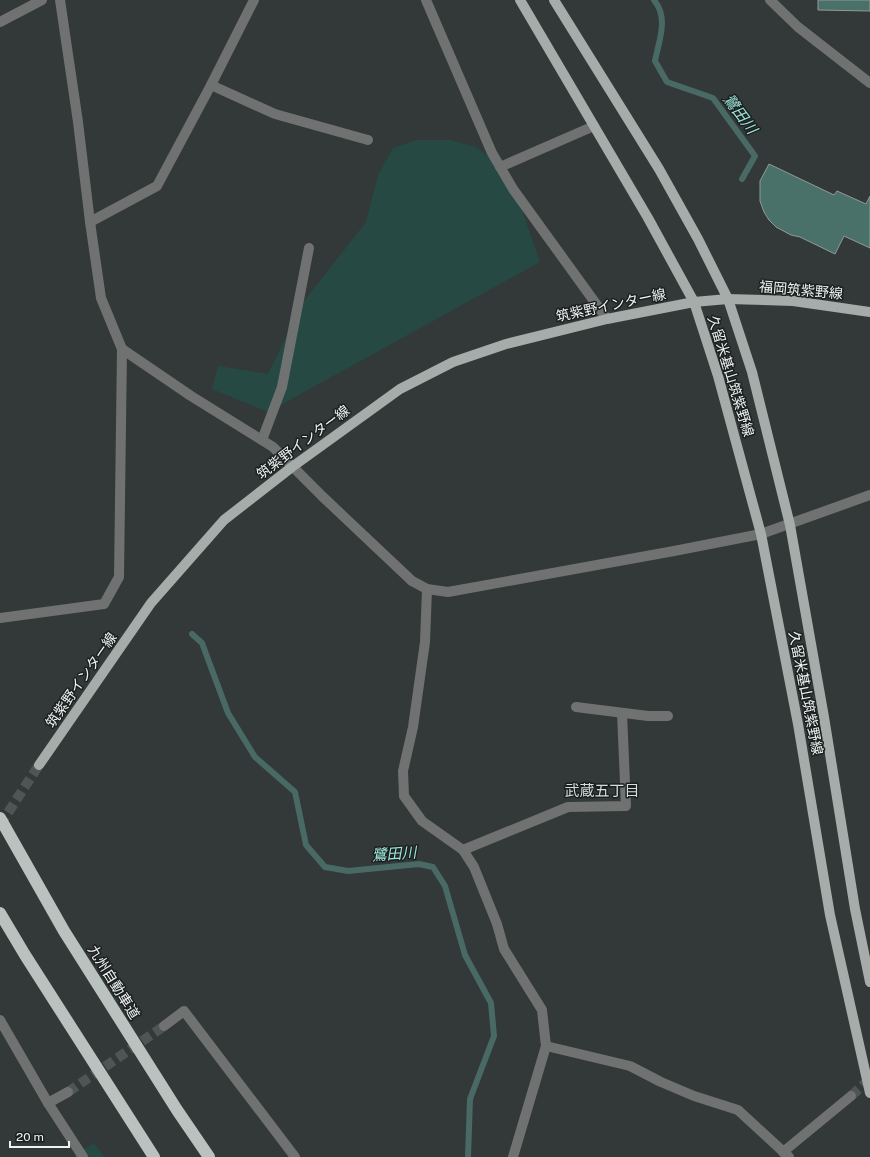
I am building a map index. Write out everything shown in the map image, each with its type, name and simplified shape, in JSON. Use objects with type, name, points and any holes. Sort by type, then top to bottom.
[{"type":"highway","name":"九州自動車道","points":[[0,818],[64,932],[177,1110],[209,1157]]},
{"type":"highway","points":[[0,912],[25,955],[154,1157]]},
{"type":"main road","name":"筑紫野インター線","points":[[520,0],[648,218],[694,302]]},
{"type":"main road","points":[[554,0],[659,169],[698,239],[728,299]]},
{"type":"main road","name":"筑紫野インター線","points":[[39,765],[151,603],[224,520],[292,466],[400,388],[452,362],[506,344],[606,319],[694,302],[728,299]]},
{"type":"main road","name":"福岡筑紫野線","points":[[728,299],[793,301],[870,312]]},
{"type":"main road","name":"久留米基山筑紫野線","points":[[728,299],[752,372],[790,525],[855,909],[870,982]]},
{"type":"main road","name":"久留米基山筑紫野線","points":[[694,302],[718,376],[761,534],[798,724],[830,915],[870,1093]]},
{"type":"street","points":[[0,22],[42,0]]},
{"type":"street","points":[[0,618],[104,604],[119,577],[122,349],[101,298],[78,122],[60,0]]},
{"type":"street","points":[[90,222],[156,186],[211,85],[254,0]]},
{"type":"street","points":[[426,0],[492,153],[513,189],[606,319]]},
{"type":"street","points":[[770,0],[798,27],[870,83]]},
{"type":"street","points":[[211,85],[275,114],[368,140]]},
{"type":"street","points":[[500,167],[594,126]]},
{"type":"street","points":[[262,440],[282,387],[309,248]]},
{"type":"street","points":[[122,349],[191,396],[274,447],[323,497],[412,581],[427,589],[448,592],[761,534],[790,525],[870,495]]},
{"type":"street","points":[[427,589],[425,642],[413,727],[403,771],[404,796],[422,821],[464,850],[474,867],[497,924],[504,949],[542,1010],[546,1046],[513,1157]]},
{"type":"street","points":[[576,707],[648,716],[668,716]]},
{"type":"street","points":[[464,850],[568,807],[626,806],[622,713]]},
{"type":"street","points":[[164,1026],[184,1011],[295,1157]]},
{"type":"street","points":[[0,1020],[48,1103],[83,1157]]},
{"type":"street","points":[[546,1046],[630,1066],[661,1082],[694,1096],[738,1110],[786,1154],[852,1096]]},
{"type":"street","points":[[48,1103],[68,1092]]},
{"type":"green space","points":[[417,140],[449,140],[476,147],[509,172],[540,262],[268,412],[212,389],[218,366],[268,374],[304,301],[366,222],[378,175],[393,148]]},
{"type":"green space","points":[[94,1143],[104,1157],[73,1157]]},
{"type":"building","points":[[818,0],[870,0],[870,11],[818,10]]},
{"type":"building","points":[[769,164],[834,195],[837,191],[866,204],[870,196],[870,248],[844,236],[835,254],[776,227],[764,212],[760,201],[760,181]]},
{"type":"waterway","name":"鷺田川","points":[[654,0],[659,7],[662,22],[662,29],[655,61],[667,82],[713,98],[755,156],[742,179]]},
{"type":"waterway","name":"鷺田川","points":[[192,634],[202,643],[228,713],[255,757],[295,792],[306,845],[325,867],[348,871],[419,864],[433,867],[445,886],[465,955],[491,1003],[494,1036],[470,1099],[468,1157]]},
{"type":"tunnel","points":[[0,825],[39,765]]},
{"type":"tunnel","points":[[68,1092],[164,1026]]},
{"type":"tunnel","points":[[851,1096],[870,1079]]},
{"type":"district","name":"武蔵五丁目","points":[[602,791]]}]
